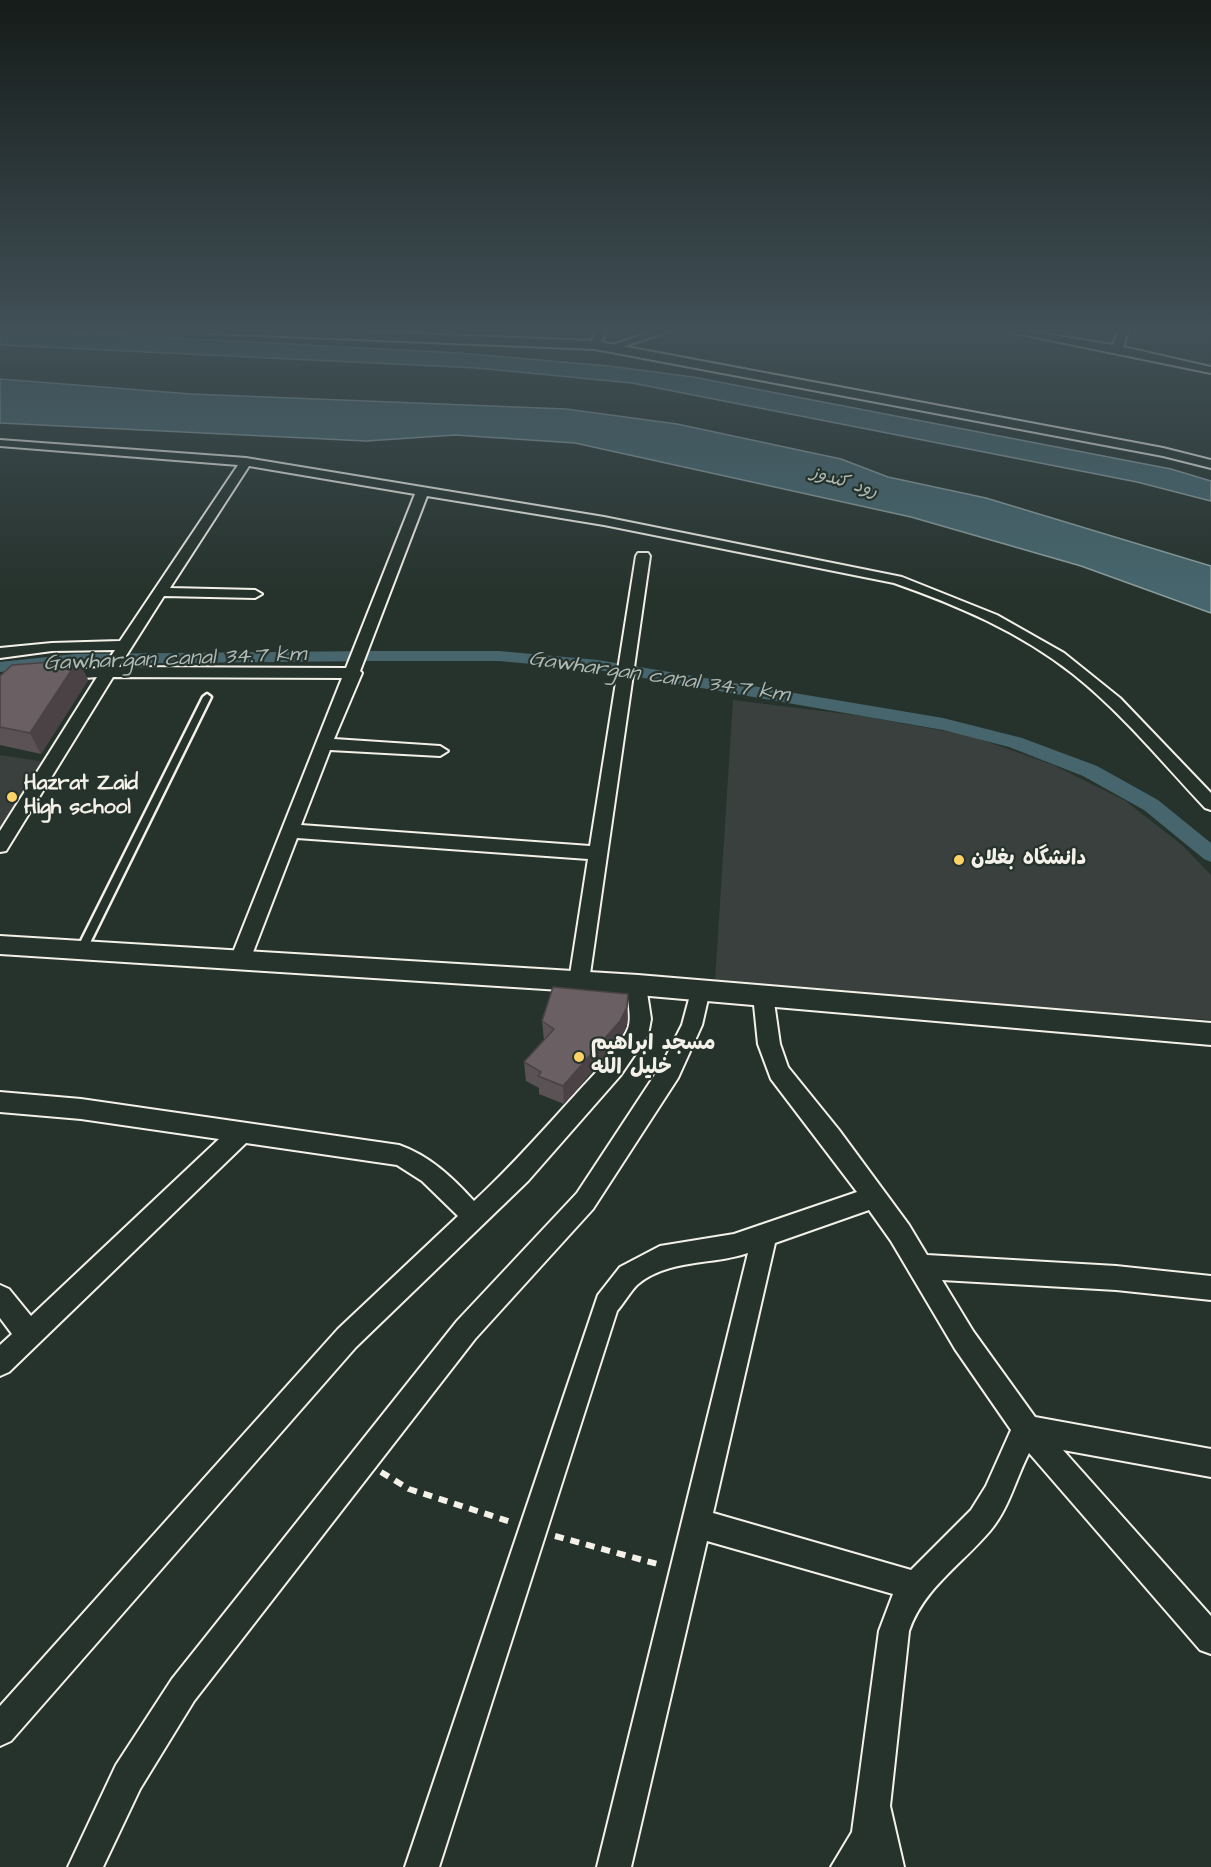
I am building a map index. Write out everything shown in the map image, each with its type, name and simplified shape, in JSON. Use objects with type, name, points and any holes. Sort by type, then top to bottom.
[{"type":"street","points":[[972,416],[1162,452],[1211,464]]},
{"type":"street","points":[[0,443],[52,445],[246,462],[604,521],[897,580],[969,607],[1047,648],[1111,699],[1211,804]]},
{"type":"street","points":[[0,846],[124,645],[246,462]]},
{"type":"street","points":[[240,960],[369,635],[422,492]]},
{"type":"street","points":[[579,981],[643,556]]},
{"type":"street","points":[[159,592],[255,594]]},
{"type":"street","points":[[0,653],[52,647],[124,645]]},
{"type":"street","points":[[50,675],[108,672],[354,673]]},
{"type":"street","points":[[326,744],[440,750]]},
{"type":"street","points":[[292,831],[598,853]]},
{"type":"street","points":[[0,945],[763,994],[1211,1034]]},
{"type":"street","points":[[0,1730],[347,1338],[520,1173],[612,1069],[637,1035],[641,1019],[638,985]]},
{"type":"street","points":[[85,1867],[128,1777],[183,1690],[466,1330],[585,1201],[670,1071],[692,1025],[700,990]]},
{"type":"street","points":[[763,994],[769,1044],[779,1072],[831,1137],[874,1197],[964,1340],[1027,1429],[1211,1639]]},
{"type":"street","points":[[0,1102],[81,1109],[399,1155],[431,1172],[474,1217]]},
{"type":"street","points":[[0,1363],[242,1132]]},
{"type":"street","points":[[422,1867],[607,1304],[629,1276],[660,1258],[734,1246],[874,1197]]},
{"type":"street","points":[[614,1867],[765,1235]]},
{"type":"street","points":[[920,1267],[1116,1278],[1211,1287]]},
{"type":"street","points":[[0,1298],[29,1335]]},
{"type":"street","points":[[1027,1429],[1211,1463]]},
{"type":"street","points":[[848,1867],[868,1839],[894,1631],[902,1607],[916,1586],[981,1520],[996,1496],[1010,1461],[1027,1429]]},
{"type":"street","points":[[696,1522],[916,1586]]},
{"type":"street","points":[[874,1801],[886,1867]]},
{"type":"lane","points":[[81,951],[207,697]]},
{"type":"path","points":[[363,1462],[409,1489],[533,1529],[684,1572]]},
{"type":"shaded area","name":"دانشگاه بغلان","points":[[733,700],[862,716],[971,736],[1053,765],[1124,800],[1182,845],[1211,875],[1211,1020],[715,982]]},
{"type":"shaded area","name":"Hazrat Zaid High school","points":[[0,755],[46,762],[0,831]]},
{"type":"water","name":"رود کندوز","points":[[0,416],[619,416],[677,424],[841,459],[888,477],[986,498],[1211,566],[1211,613],[1081,566],[911,517],[575,443],[455,435],[366,441],[0,423]]},
{"type":"water","points":[[801,416],[896,416],[1171,469],[1211,481],[1211,501],[1137,482]]},
{"type":"building","points":[[78,660],[30,733],[0,727],[0,676],[12,665]]},
{"type":"building","name":"مسجد ابراهیم خلیل الله","points":[[553,987],[628,994],[627,1007],[620,1021],[563,1086],[538,1076],[541,1072],[524,1062],[554,1029],[542,1021]]},
{"type":"waterway","name":"Gawhargan canal 34.7 km","points":[[0,667],[75,659],[372,656],[499,656],[598,665],[943,724],[1015,742],[1090,771],[1151,805],[1211,854]]},
{"type":"place","name":"Hazrat Zaid High school","points":[[12,797]]},
{"type":"place","name":"دانشگاه بغلان","points":[[959,860]]},
{"type":"place","name":"مسجد ابراهیم خلیل الله","points":[[579,1057]]}]
